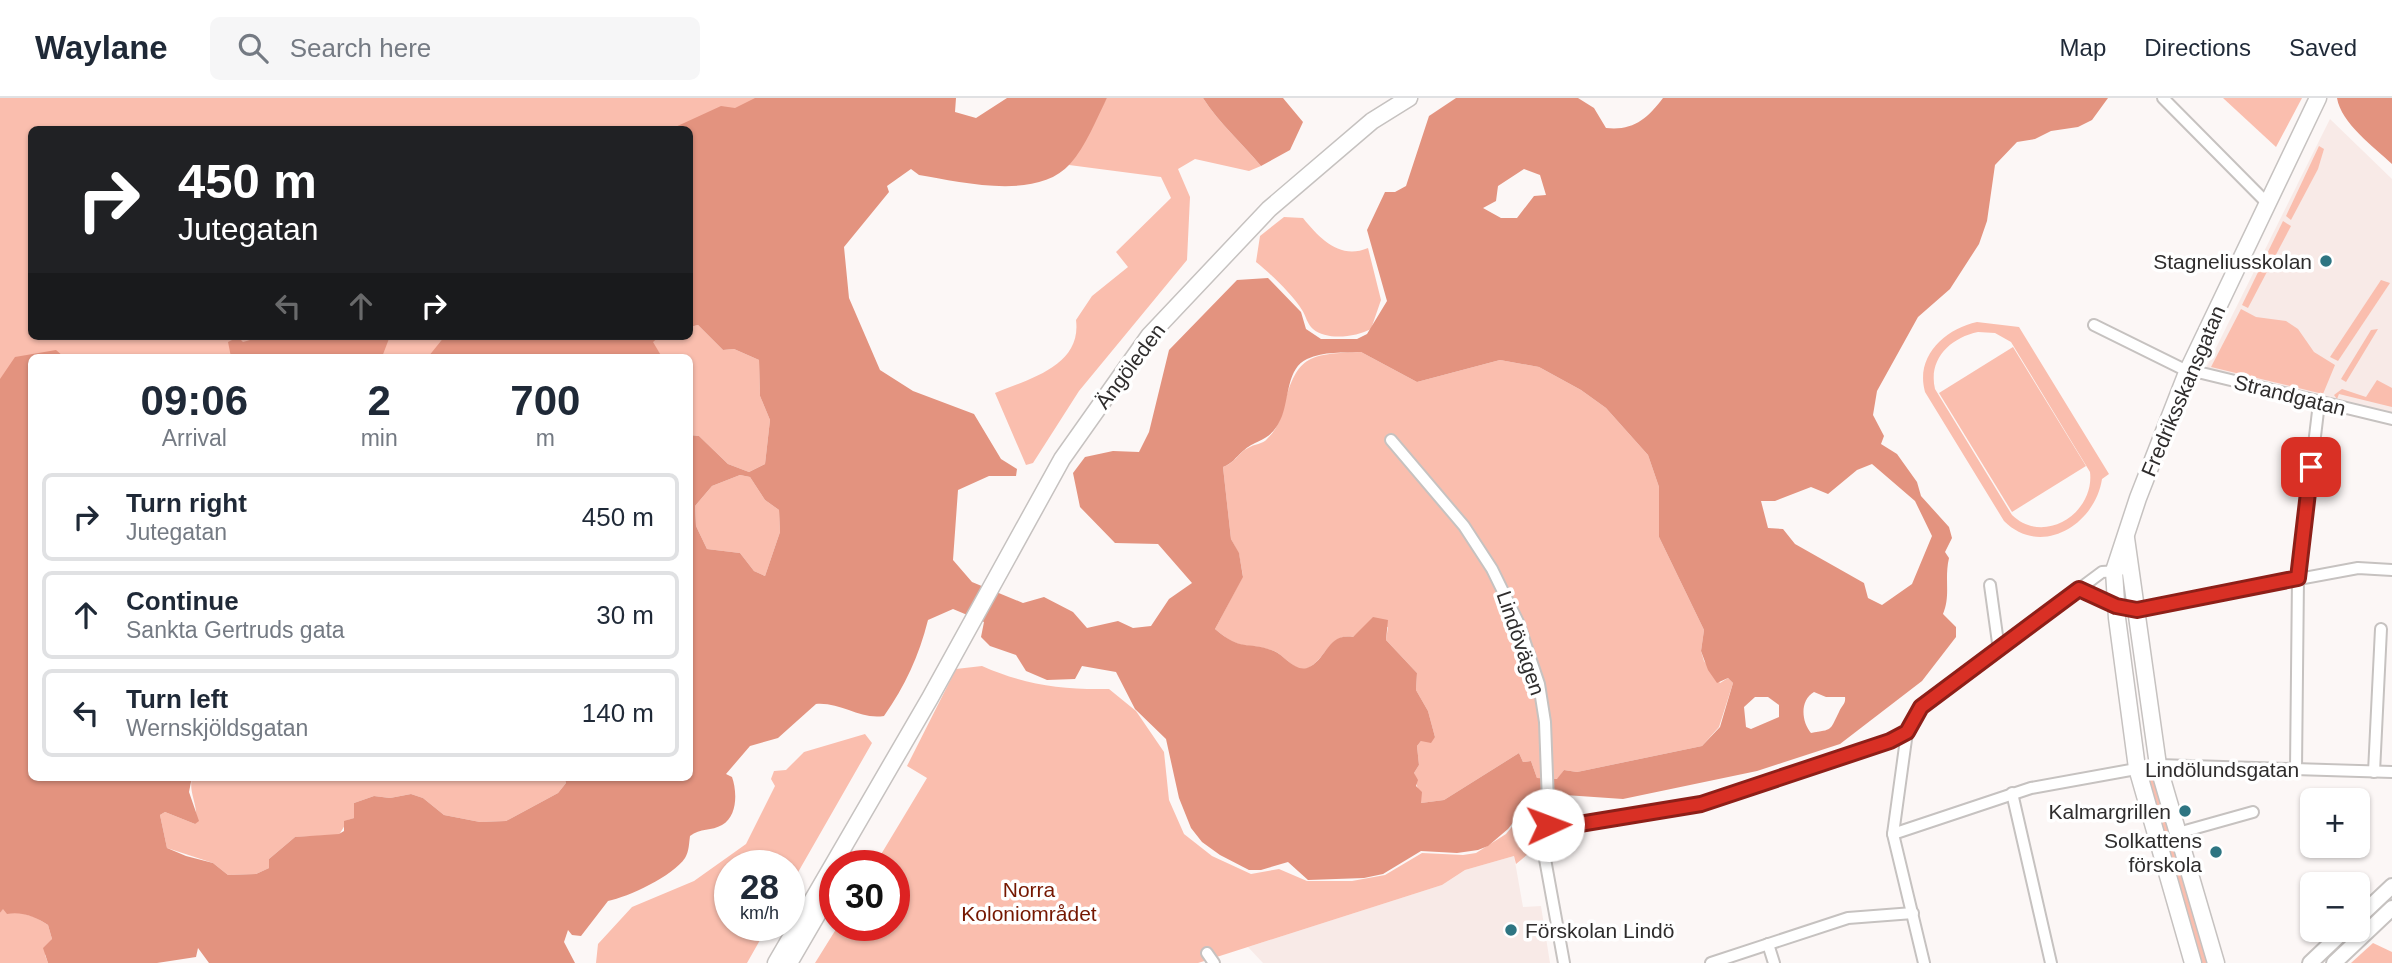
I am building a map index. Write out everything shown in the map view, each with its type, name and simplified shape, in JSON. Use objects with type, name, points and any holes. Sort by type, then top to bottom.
[{"type":"main road","name":"Ängöleden","points":[[853,850],[989,587],[1062,458],[1149,336],[1269,209],[1372,121],[1409,98]]},
{"type":"main road","name":"Fredriksskansgatan","points":[[2114,571],[2188,370],[2318,98]]},
{"type":"main road","points":[[2125,536],[2158,765],[2216,963]]},
{"type":"main road","points":[[2114,571],[2137,768],[2193,963]]},
{"type":"main road","name":"Ängöleden","points":[[776,963],[930,698]]},
{"type":"main road","points":[[789,963],[819,911]]},
{"type":"street","points":[[2163,98],[2268,204]]},
{"type":"street","name":"Strandgatan","points":[[2094,325],[2188,370],[2392,419]]},
{"type":"street","points":[[2296,769],[2298,578],[2319,403]]},
{"type":"street","name":"Lindövägen","points":[[1391,440],[1464,526],[1505,591],[1539,684],[1545,722],[1549,829],[1544,848],[1564,963]]},
{"type":"street","points":[[2079,589],[2116,606],[2137,610],[2358,568],[2392,570]]},
{"type":"street","points":[[1924,963],[1894,834],[1907,732],[1921,707],[2102,572],[2132,572]]},
{"type":"street","points":[[1990,584],[1999,650]]},
{"type":"street","points":[[2374,772],[2381,629]]},
{"type":"street","points":[[1549,829],[1701,804],[1890,741],[1907,732]]},
{"type":"street","name":"Lindölundsgatan","points":[[1894,834],[2012,793],[2158,765],[2392,772]]},
{"type":"street","points":[[2012,793],[2051,963]]},
{"type":"street","points":[[2178,833],[2253,812]]},
{"type":"street","points":[[2370,907],[2392,886]]},
{"type":"street","points":[[2334,963],[2392,908]]},
{"type":"street","points":[[1712,963],[1848,918],[1913,913]]},
{"type":"street","points":[[2310,963],[2332,942]]},
{"type":"street","points":[[1768,944],[1773,963]]},
{"type":"street","points":[[1207,953],[1214,963]]},
{"type":"shaded area","points":[[755,98],[956,98],[955,112],[976,118],[1007,98],[1107,98],[1081,149],[1070,164],[1056,175],[1019,186],[998,186],[919,175],[911,169],[887,186],[889,192],[844,247],[849,298],[880,370],[913,391],[974,414],[1001,459],[1017,469],[1016,476],[989,476],[958,490],[953,560],[972,582],[1023,603],[1044,597],[1073,612],[1087,628],[1118,621],[1133,628],[1151,626],[1169,599],[1192,583],[1158,544],[1115,543],[1080,507],[1073,473],[1085,457],[1113,451],[1139,452],[1149,432],[1169,350],[1237,280],[1268,278],[1301,312],[1306,329],[1321,339],[1357,339],[1367,334],[1387,301],[1367,230],[1385,192],[1395,192],[1406,186],[1429,116],[1456,98],[1578,98],[1594,108],[1606,128],[1624,128],[1639,122],[1663,98],[2108,98],[2092,120],[2078,127],[2051,131],[2035,139],[2017,142],[1995,165],[1987,221],[1979,244],[1950,289],[1918,317],[1877,391],[1873,415],[1884,436],[1881,444],[1897,454],[1917,482],[1921,496],[1949,527],[1952,538],[1945,552],[1949,558],[1947,600],[1943,614],[1956,627],[1956,637],[1922,681],[1840,744],[1757,771],[1623,799],[1536,793],[1508,829],[1488,846],[1478,850],[1457,853],[1421,851],[1383,874],[1364,878],[1308,880],[1288,862],[1261,870],[1249,870],[1202,842],[1191,828],[1179,798],[1166,739],[1135,709],[1116,672],[1082,666],[1075,679],[1047,680],[1026,671],[1016,655],[990,646],[981,637],[984,622],[953,609],[928,620],[910,670],[884,716],[867,716],[834,706],[816,704],[778,738],[750,746],[726,774],[732,777],[735,789],[734,810],[727,821],[718,827],[690,836],[687,853],[679,865],[650,885],[608,901],[581,936],[572,935],[568,930],[564,942],[575,963],[209,963],[198,948],[196,957],[157,963],[48,963],[43,948],[52,939],[48,925],[29,915],[7,914],[3,909],[0,913],[0,379],[15,357],[28,355],[28,781],[191,781],[189,792],[199,821],[195,824],[165,812],[160,815],[167,848],[213,863],[228,875],[256,874],[269,868],[269,859],[295,837],[339,834],[344,831],[344,821],[354,818],[354,803],[374,796],[390,798],[411,794],[423,798],[444,815],[480,822],[506,821],[558,793],[565,781],[693,781],[693,435],[699,436],[728,464],[749,472],[765,464],[770,420],[760,396],[759,360],[734,349],[723,350],[698,325],[693,326],[693,126],[678,126],[721,106],[735,108]],"holes":[[[1524,169],[1540,175],[1546,195],[1534,196],[1517,218],[1501,218],[1483,208],[1496,201],[1498,186]],[[1361,352],[1417,382],[1500,360],[1539,367],[1581,390],[1606,408],[1648,455],[1659,487],[1659,537],[1704,630],[1701,651],[1708,670],[1717,683],[1728,678],[1733,683],[1720,727],[1702,746],[1577,772],[1564,770],[1557,779],[1537,778],[1531,761],[1523,762],[1519,753],[1444,800],[1421,803],[1422,792],[1416,786],[1418,780],[1414,773],[1419,765],[1417,746],[1421,741],[1431,743],[1435,737],[1428,711],[1416,690],[1417,673],[1386,640],[1388,620],[1373,617],[1353,637],[1337,639],[1319,660],[1303,669],[1274,651],[1239,644],[1215,629],[1243,577],[1239,553],[1231,539],[1223,467],[1269,435],[1278,425],[1292,376],[1300,363],[1320,355]],[[1872,464],[1915,501],[1932,536],[1912,584],[1882,605],[1868,598],[1864,583],[1795,544],[1783,529],[1768,528],[1761,501],[1775,501],[1811,487],[1828,494],[1857,470]],[[740,475],[750,477],[765,500],[779,510],[780,532],[765,576],[754,571],[740,553],[707,549],[696,526],[695,506],[712,486]],[[1814,692],[1826,697],[1845,697],[1834,723],[1829,728],[1811,733],[1804,717],[1804,705]],[[1755,697],[1768,697],[1779,705],[1779,717],[1751,729],[1746,727],[1744,707]]]},
{"type":"shaded area","points":[[1203,98],[1283,98],[1303,122],[1290,150],[1261,166]]},
{"type":"shaded area","points":[[2337,98],[2392,98],[2392,164],[2351,125]]},
{"type":"shaded area","name":"Stagneliusskolan","points":[[2330,119],[2392,179],[2392,419],[2203,374]]},
{"type":"shaded area","points":[[388,340],[383,354],[230,354],[228,342]]},
{"type":"shaded area","points":[[442,340],[655,340],[653,342],[660,354],[430,354]]},
{"type":"shaded area","points":[[56,350],[61,354],[33,354]]},
{"type":"shaded area","points":[[1514,856],[1523,907],[1541,906],[1550,963],[1263,963],[1248,947],[1442,885],[1465,870]]},
{"type":"green space","points":[[0,98],[790,98],[693,129],[693,126],[28,126],[28,340],[589,340],[584,354],[28,354],[28,383],[0,568]]},
{"type":"green space","points":[[1107,98],[1203,98],[1261,166],[1249,171],[1195,159],[1178,169],[1190,197],[1187,260],[1079,391],[1033,463],[1026,465],[995,393],[1037,376],[1062,360],[1071,349],[1076,336],[1076,320],[1092,296],[1128,267],[1116,252],[1171,198],[1161,177],[1069,165]]},
{"type":"green space","points":[[2223,98],[2302,98],[2276,147]]},
{"type":"green space","points":[[2319,146],[2324,149],[2318,169],[2291,220],[2286,216]]},
{"type":"green space","points":[[1284,217],[1303,218],[1324,240],[1340,249],[1358,251],[1368,248],[1381,300],[1371,329],[1342,336],[1319,333],[1311,327],[1287,291],[1256,262],[1260,236]]},
{"type":"green space","points":[[2283,221],[2291,226],[2248,308],[2242,305]]},
{"type":"green space","points":[[2381,280],[2390,283],[2338,361],[2330,357]]},
{"type":"green space","points":[[2241,309],[2256,317],[2286,321],[2298,329],[2314,352],[2335,365],[2323,394],[2211,367]]},
{"type":"green space","points":[[1977,322],[2019,327],[2109,474],[2102,479],[2089,510],[2078,522],[2064,531],[2034,537],[2019,532],[2004,521],[1925,392],[1924,367],[1935,346],[1965,326]],"holes":[[[1978,332],[1995,333],[2011,342],[2090,472],[2089,487],[2076,512],[2052,526],[2025,524],[2012,515],[1935,389],[1938,359],[1950,345]]]},
{"type":"green space","points":[[698,325],[723,350],[734,349],[759,360],[760,396],[770,420],[765,464],[749,472],[728,464],[699,436],[693,435],[693,354],[660,354],[652,342],[693,340],[693,326]]},
{"type":"green space","points":[[2378,329],[2346,382],[2341,379],[2371,330]]},
{"type":"green space","points":[[2013,347],[2086,466],[2012,512],[1939,393]]},
{"type":"green space","points":[[1361,352],[1417,382],[1500,360],[1539,367],[1581,390],[1606,408],[1648,455],[1659,487],[1659,537],[1704,630],[1701,651],[1704,661],[1720,683],[1728,678],[1733,683],[1719,727],[1702,746],[1577,772],[1564,770],[1558,779],[1537,778],[1531,761],[1523,762],[1519,753],[1444,800],[1421,803],[1414,773],[1419,765],[1417,746],[1421,741],[1435,737],[1428,711],[1416,690],[1417,673],[1386,640],[1388,627],[1367,626],[1353,637],[1338,639],[1306,669],[1294,666],[1274,651],[1238,644],[1215,629],[1243,576],[1239,554],[1231,539],[1223,467],[1245,450],[1265,441],[1273,432],[1282,415],[1294,376],[1309,360],[1330,354]]},
{"type":"green space","points":[[2377,380],[2392,388],[2392,407],[2339,394],[2337,399],[2334,395],[2342,389],[2366,397]]},
{"type":"green space","points":[[740,475],[750,477],[765,500],[779,510],[780,532],[765,576],[754,571],[740,553],[707,549],[696,526],[695,506],[712,486]]},
{"type":"green space","name":"Norra Koloniområdet","points":[[982,666],[1013,678],[1044,685],[1109,689],[1136,711],[1164,752],[1169,800],[1184,834],[1212,856],[1251,874],[1279,869],[1307,881],[1352,881],[1385,875],[1422,853],[1476,853],[1506,834],[1538,795],[1534,849],[1516,864],[1514,856],[1465,870],[1442,885],[1198,963],[815,963],[829,941],[910,941],[910,850],[884,850],[927,778],[907,766],[956,669]]},
{"type":"green space","points":[[865,734],[872,743],[805,860],[805,850],[738,850],[746,844],[775,786],[771,779],[774,771],[786,770],[804,752]]},
{"type":"green space","points":[[2155,777],[2210,963],[2201,963],[2145,779]]},
{"type":"green space","points":[[191,783],[566,783],[558,793],[506,821],[480,822],[444,815],[423,798],[411,794],[390,798],[374,796],[354,803],[354,818],[348,820],[339,835],[295,837],[269,859],[269,868],[256,874],[228,875],[213,863],[167,848],[160,815],[165,812],[195,824],[196,812]]},
{"type":"green space","points":[[714,867],[714,941],[759,941],[747,963],[596,963],[598,944],[632,907],[694,881]]},
{"type":"green space","points":[[3,908],[35,917],[48,925],[52,939],[45,955],[48,963],[0,963],[0,913]]},
{"type":"green space","points":[[2373,943],[2392,952],[2392,963],[2351,963]]},
{"type":"place","name":"Stagneliusskolan","points":[[2326,261]]},
{"type":"place","name":"Kalmargrillen","points":[[2185,811]]},
{"type":"place","name":"Solkattens förskola","points":[[2216,852]]},
{"type":"place","name":"Förskolan Lindö","points":[[1511,930]]},
{"type":"route","points":[[1548,825],[1549,829],[1701,804],[1890,741],[1907,732],[1921,707],[2079,589],[2116,606],[2137,610],[2298,578],[2311,467]]}]
